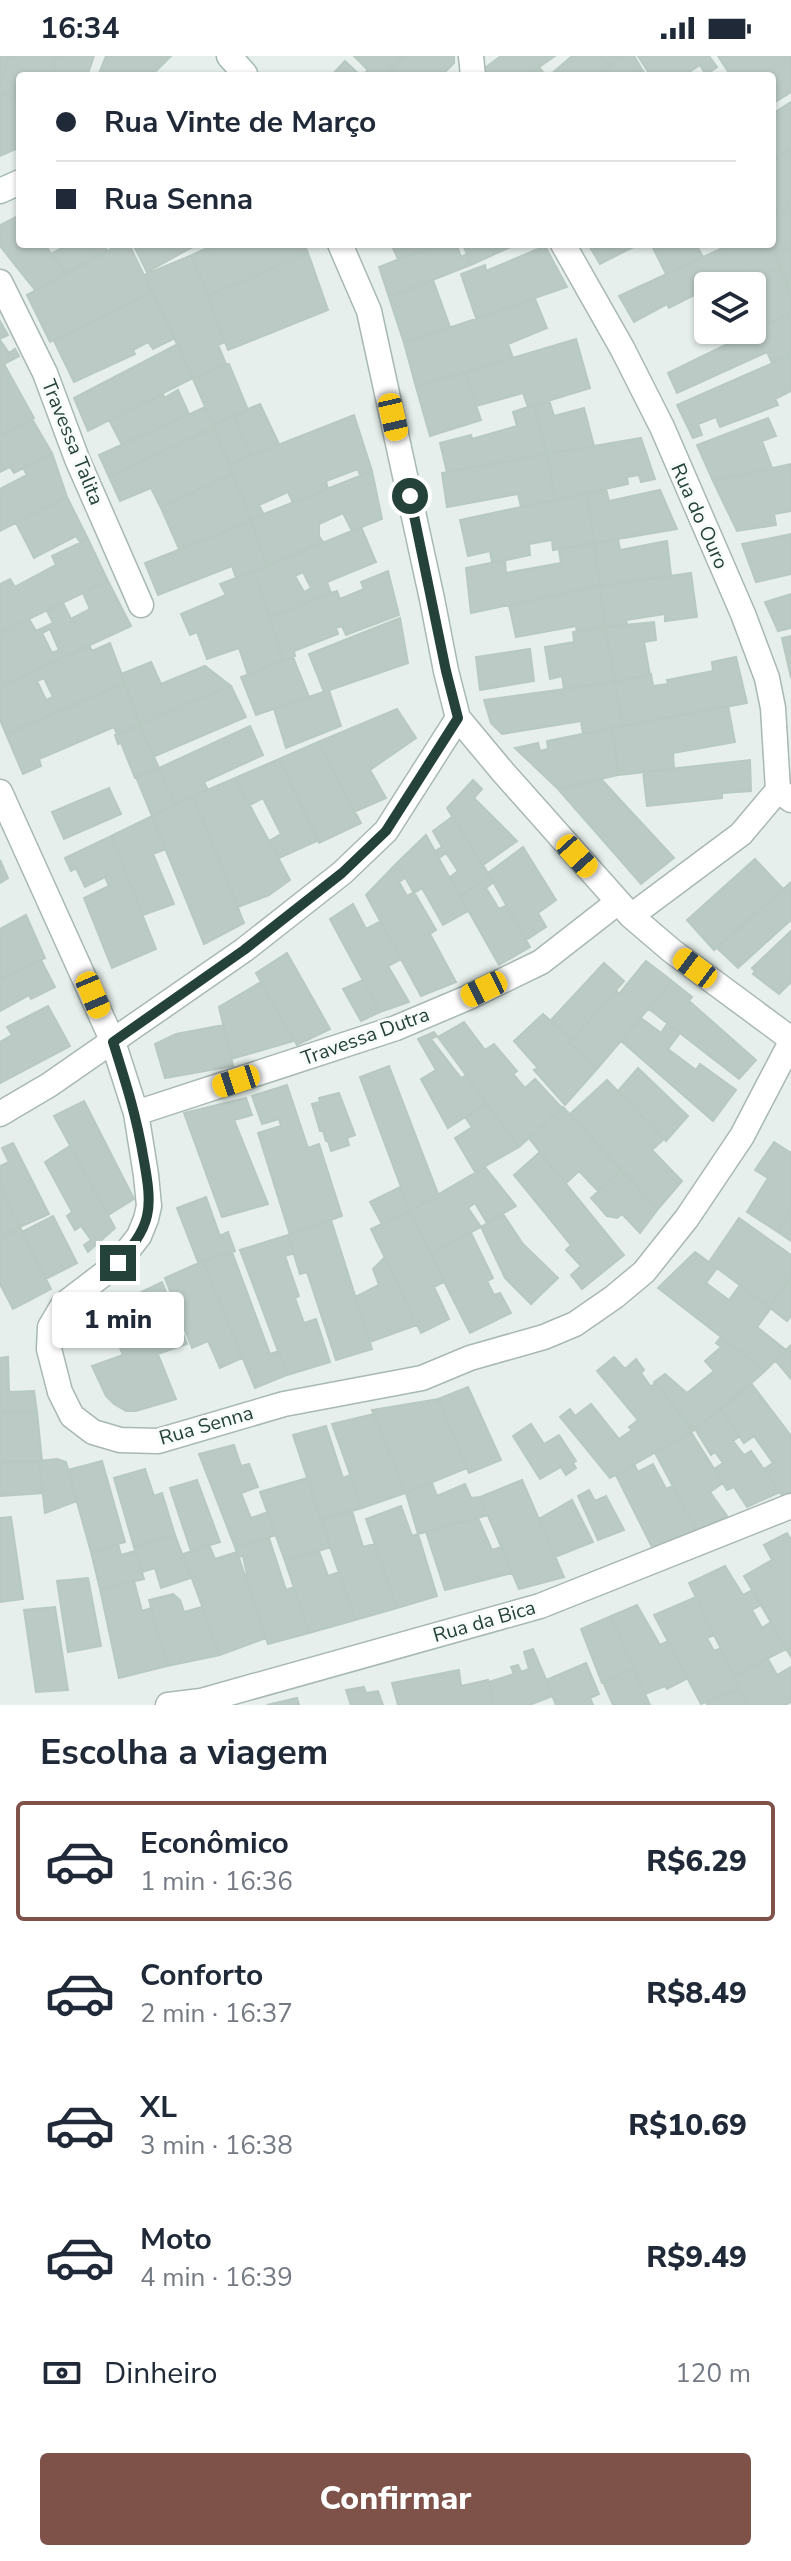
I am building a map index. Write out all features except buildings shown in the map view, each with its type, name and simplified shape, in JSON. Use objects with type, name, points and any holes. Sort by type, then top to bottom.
[{"type":"street","points":[[229,56],[242,72]]},
{"type":"street","points":[[342,248],[369,311],[458,718],[624,909],[672,951],[791,1041]]},
{"type":"street","name":"Rua do Ouro","points":[[565,248],[662,427],[743,614],[767,678],[784,795]]},
{"type":"street","name":"Travessa Talita","points":[[0,282],[45,373],[77,459],[141,605]]},
{"type":"street","points":[[0,1114],[113,1042],[244,950],[342,873],[386,831],[458,718]]},
{"type":"street","name":"Rua Senna","points":[[0,792],[113,1042],[136,1113],[146,1175],[149,1206],[130,1250],[118,1263],[63,1305],[50,1327],[49,1349],[60,1392],[72,1416],[93,1432],[120,1440],[158,1441],[284,1404],[422,1378],[470,1358],[544,1337],[575,1324],[644,1272],[687,1218],[742,1136],[791,1041]]},
{"type":"street","name":"Travessa Dutra","points":[[136,1113],[396,1028],[541,962],[741,834],[784,795]]},
{"type":"street","name":"Rua da Bica","points":[[168,1705],[201,1701],[540,1606],[791,1506]]},
{"type":"route","points":[[118,1263],[139,1236],[149,1206],[136,1113],[113,1042],[244,950],[342,873],[386,831],[458,718],[410,496]]}]
